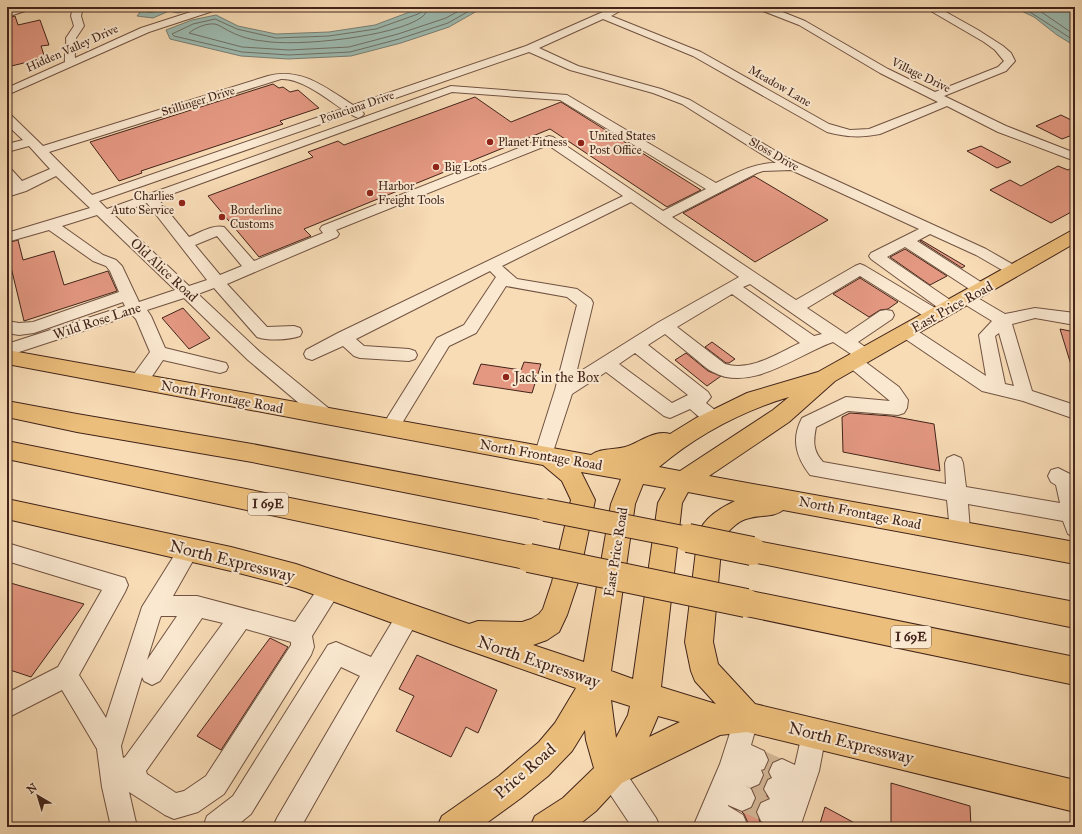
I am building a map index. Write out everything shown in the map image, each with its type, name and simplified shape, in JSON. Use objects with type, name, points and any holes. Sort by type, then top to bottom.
[{"type":"main road","name":"East Price Road","points":[[595,681],[623,504],[636,473],[666,448],[709,421],[755,399],[828,376],[1075,236]]},
{"type":"main road","name":"North Frontage Road","points":[[7,357],[546,457],[582,462],[681,482],[795,501],[1075,553]]},
{"type":"main road","name":"East Price Road","points":[[611,773],[635,735],[642,716],[670,503],[681,482],[781,416],[828,376]]},
{"type":"main road","points":[[7,400],[77,423]]},
{"type":"main road","points":[[7,409],[77,423],[252,453],[1075,615]]},
{"type":"main road","points":[[582,462],[627,456],[709,421]]},
{"type":"main road","name":"I 69E","points":[[7,450],[1075,671]]},
{"type":"main road","points":[[7,453],[30,455]]},
{"type":"main road","points":[[459,634],[522,635],[537,631],[549,623],[554,614],[565,582],[583,500],[570,474],[546,457]]},
{"type":"main road","points":[[546,827],[574,809],[611,773],[666,744],[733,719],[705,671],[699,642],[710,534],[724,519],[744,508],[795,501]]},
{"type":"main road","name":"North Expressway","points":[[7,509],[296,576],[459,634],[645,697],[733,719],[814,734],[1075,796]]},
{"type":"main road","points":[[1009,602],[1075,610]]},
{"type":"main road","points":[[595,681],[601,740],[611,773]]},
{"type":"main road","name":"Price Road","points":[[454,827],[545,758],[562,739],[577,716],[595,681]]},
{"type":"street","points":[[7,14],[28,7]]},
{"type":"street","points":[[70,64],[69,52],[72,46],[71,38],[79,26],[75,19],[75,13],[78,7]]},
{"type":"street","name":"Hidden Valley Drive","points":[[7,92],[161,24],[216,7]]},
{"type":"street","name":"Poinciana Drive","points":[[98,208],[351,109],[530,48],[622,7]]},
{"type":"street","name":"Village Drive","points":[[761,7],[802,22],[864,60],[1018,136],[1075,157]]},
{"type":"street","points":[[929,7],[954,20],[1003,50],[1010,58],[1010,62],[1002,68],[935,96]]},
{"type":"street","points":[[778,13],[790,9]]},
{"type":"street","name":"Meadow Lane","points":[[603,16],[697,54],[825,126],[846,133],[864,134],[876,131],[947,102]]},
{"type":"street","name":"Sloss Drive","points":[[530,48],[574,68],[657,91],[686,102],[768,153],[792,166],[981,252],[1014,271]]},
{"type":"street","name":"Stillinger Drive","points":[[7,148],[36,146],[284,76],[291,76],[302,80],[351,109],[366,120]]},
{"type":"street","points":[[7,238],[51,225],[98,208],[150,197],[451,89],[563,97],[716,189]]},
{"type":"street","name":"Old Alice Road","points":[[7,118],[58,170],[188,291],[254,356],[326,416]]},
{"type":"street","name":"Wild Rose Lane","points":[[7,350],[131,302],[188,291],[217,282],[332,234],[327,229],[549,140],[632,197]]},
{"type":"street","points":[[661,217],[752,170],[763,167],[792,166]]},
{"type":"street","points":[[7,193],[58,170]]},
{"type":"street","points":[[7,173],[21,188]]},
{"type":"street","points":[[150,197],[217,282],[263,333],[294,332]]},
{"type":"street","points":[[409,355],[360,352],[312,354],[632,197],[840,338],[900,400],[898,408],[846,404],[808,423],[803,443],[809,460],[818,469],[956,493],[1074,521],[1065,481],[1058,476]]},
{"type":"street","points":[[51,225],[98,258],[111,263],[117,269],[131,302],[143,316],[159,353]]},
{"type":"street","points":[[930,229],[876,256],[958,303]]},
{"type":"street","points":[[186,243],[219,230],[252,268]]},
{"type":"street","points":[[906,241],[958,303]]},
{"type":"street","points":[[492,265],[512,283],[578,298],[564,390],[546,457]]},
{"type":"street","points":[[795,308],[860,270],[1003,320]]},
{"type":"street","points":[[390,428],[443,342],[470,329],[504,277]]},
{"type":"street","points":[[564,390],[665,326],[750,277]]},
{"type":"street","points":[[732,287],[812,344]]},
{"type":"street","points":[[7,327],[19,329],[34,327],[131,302]]},
{"type":"street","points":[[997,388],[987,335],[1003,320],[1035,313],[1075,319]]},
{"type":"street","points":[[665,326],[725,371],[734,372],[758,368],[812,344],[840,338],[886,315]]},
{"type":"street","points":[[1003,320],[1025,395]]},
{"type":"street","points":[[907,332],[988,386],[1025,395],[1075,412]]},
{"type":"street","points":[[344,337],[360,352]]},
{"type":"street","points":[[606,363],[670,412],[702,397],[636,345]]},
{"type":"street","points":[[159,353],[220,367]]},
{"type":"street","points":[[138,381],[159,353]]},
{"type":"street","points":[[692,402],[709,421]]},
{"type":"street","points":[[954,463],[960,532]]},
{"type":"street","points":[[109,746],[150,614],[189,550]]},
{"type":"street","points":[[7,552],[117,585],[66,676],[7,706]]},
{"type":"street","points":[[66,676],[123,771],[174,806],[189,803],[214,786],[303,647],[300,634],[331,588]]},
{"type":"street","points":[[155,606],[197,606],[300,634]]},
{"type":"street","points":[[152,673],[197,606]]},
{"type":"street","points":[[286,827],[408,616]]},
{"type":"street","points":[[124,827],[123,771],[241,617]]},
{"type":"street","points":[[216,827],[216,825],[242,805],[336,653],[376,671]]},
{"type":"street","points":[[717,821],[740,773],[733,719]]},
{"type":"street","points":[[786,801],[814,734]]},
{"type":"street","points":[[611,773],[647,827]]},
{"type":"water","points":[[144,7],[202,7],[178,13],[169,11],[153,18],[137,16]]},
{"type":"water","points":[[423,7],[484,7],[449,27],[401,43],[351,56],[288,59],[241,56],[170,39],[166,30],[192,20],[216,15],[238,26],[276,34],[329,32],[375,25]]},
{"type":"water","points":[[1013,7],[1069,7],[1075,9],[1075,46],[1057,35],[1034,17]]},
{"type":"building","points":[[15,16],[18,25],[40,20],[49,45],[41,46],[45,58],[7,67],[7,18]]},
{"type":"building","points":[[273,84],[279,88],[283,87],[290,92],[298,90],[319,108],[280,121],[283,124],[141,171],[142,173],[119,181],[90,142]]},
{"type":"building","points":[[475,97],[511,122],[561,102],[701,190],[667,207],[550,129],[304,229],[311,236],[259,257],[208,196],[313,157],[308,152],[338,141],[344,145]]},
{"type":"building","points":[[1061,115],[1075,122],[1075,134],[1062,139],[1036,126]]},
{"type":"building","points":[[981,146],[1011,162],[997,168],[967,151]]},
{"type":"building","points":[[1058,166],[1068,170],[1075,166],[1075,210],[1051,223],[990,190],[1010,180],[1021,186]]},
{"type":"building","points":[[754,176],[828,220],[755,262],[683,213]]},
{"type":"building","points":[[18,240],[23,260],[54,251],[64,285],[108,271],[117,291],[24,321],[10,263],[7,264],[7,243]]},
{"type":"building","points":[[921,240],[965,266],[962,268],[920,241]]},
{"type":"building","points":[[905,249],[947,276],[930,285],[890,257]]},
{"type":"building","points":[[860,278],[898,302],[888,309],[880,310],[869,317],[833,294]]},
{"type":"building","points":[[183,308],[210,338],[189,349],[162,318]]},
{"type":"building","points":[[1060,329],[1075,332],[1075,368],[1072,368]]},
{"type":"building","points":[[712,342],[735,359],[729,363],[726,363],[705,347]]},
{"type":"building","points":[[686,353],[708,371],[721,376],[707,386],[675,360]]},
{"type":"building","name":"Jack in the Box","points":[[524,362],[541,364],[532,393],[473,384],[481,364],[521,370]]},
{"type":"building","points":[[850,413],[891,416],[934,424],[940,471],[843,452],[842,417]]},
{"type":"building","points":[[7,582],[84,604],[31,677],[7,669]]},
{"type":"building","points":[[270,638],[288,647],[221,750],[197,736]]},
{"type":"building","points":[[417,655],[497,690],[478,733],[466,727],[451,757],[396,731],[414,696],[399,689]]},
{"type":"building","points":[[768,755],[776,760],[772,762],[768,771],[770,777],[767,779],[763,788],[768,798],[760,802],[756,811],[760,822],[766,825],[766,827],[748,827],[748,823],[742,812],[752,808],[756,799],[752,789],[760,785],[764,776],[763,771],[765,770],[769,761]]},
{"type":"building","points":[[891,783],[970,806],[971,827],[891,827]]},
{"type":"building","points":[[825,807],[862,827],[819,827]]},
{"type":"tunnel","points":[[755,760],[782,772]]},
{"type":"tunnel","points":[[750,775],[777,789]]},
{"type":"tunnel","points":[[742,798],[770,812]]},
{"type":"place","name":"Planet Fitness","points":[[490,142]]},
{"type":"place","name":"United States Post Office","points":[[581,143]]},
{"type":"place","name":"Big Lots","points":[[436,167]]},
{"type":"place","name":"Harbor Freight Tools","points":[[370,193]]},
{"type":"place","name":"Charlies Auto Service","points":[[182,203]]},
{"type":"place","name":"Borderline Customs","points":[[222,217]]},
{"type":"place","name":"Jack in the Box","points":[[506,377]]}]
